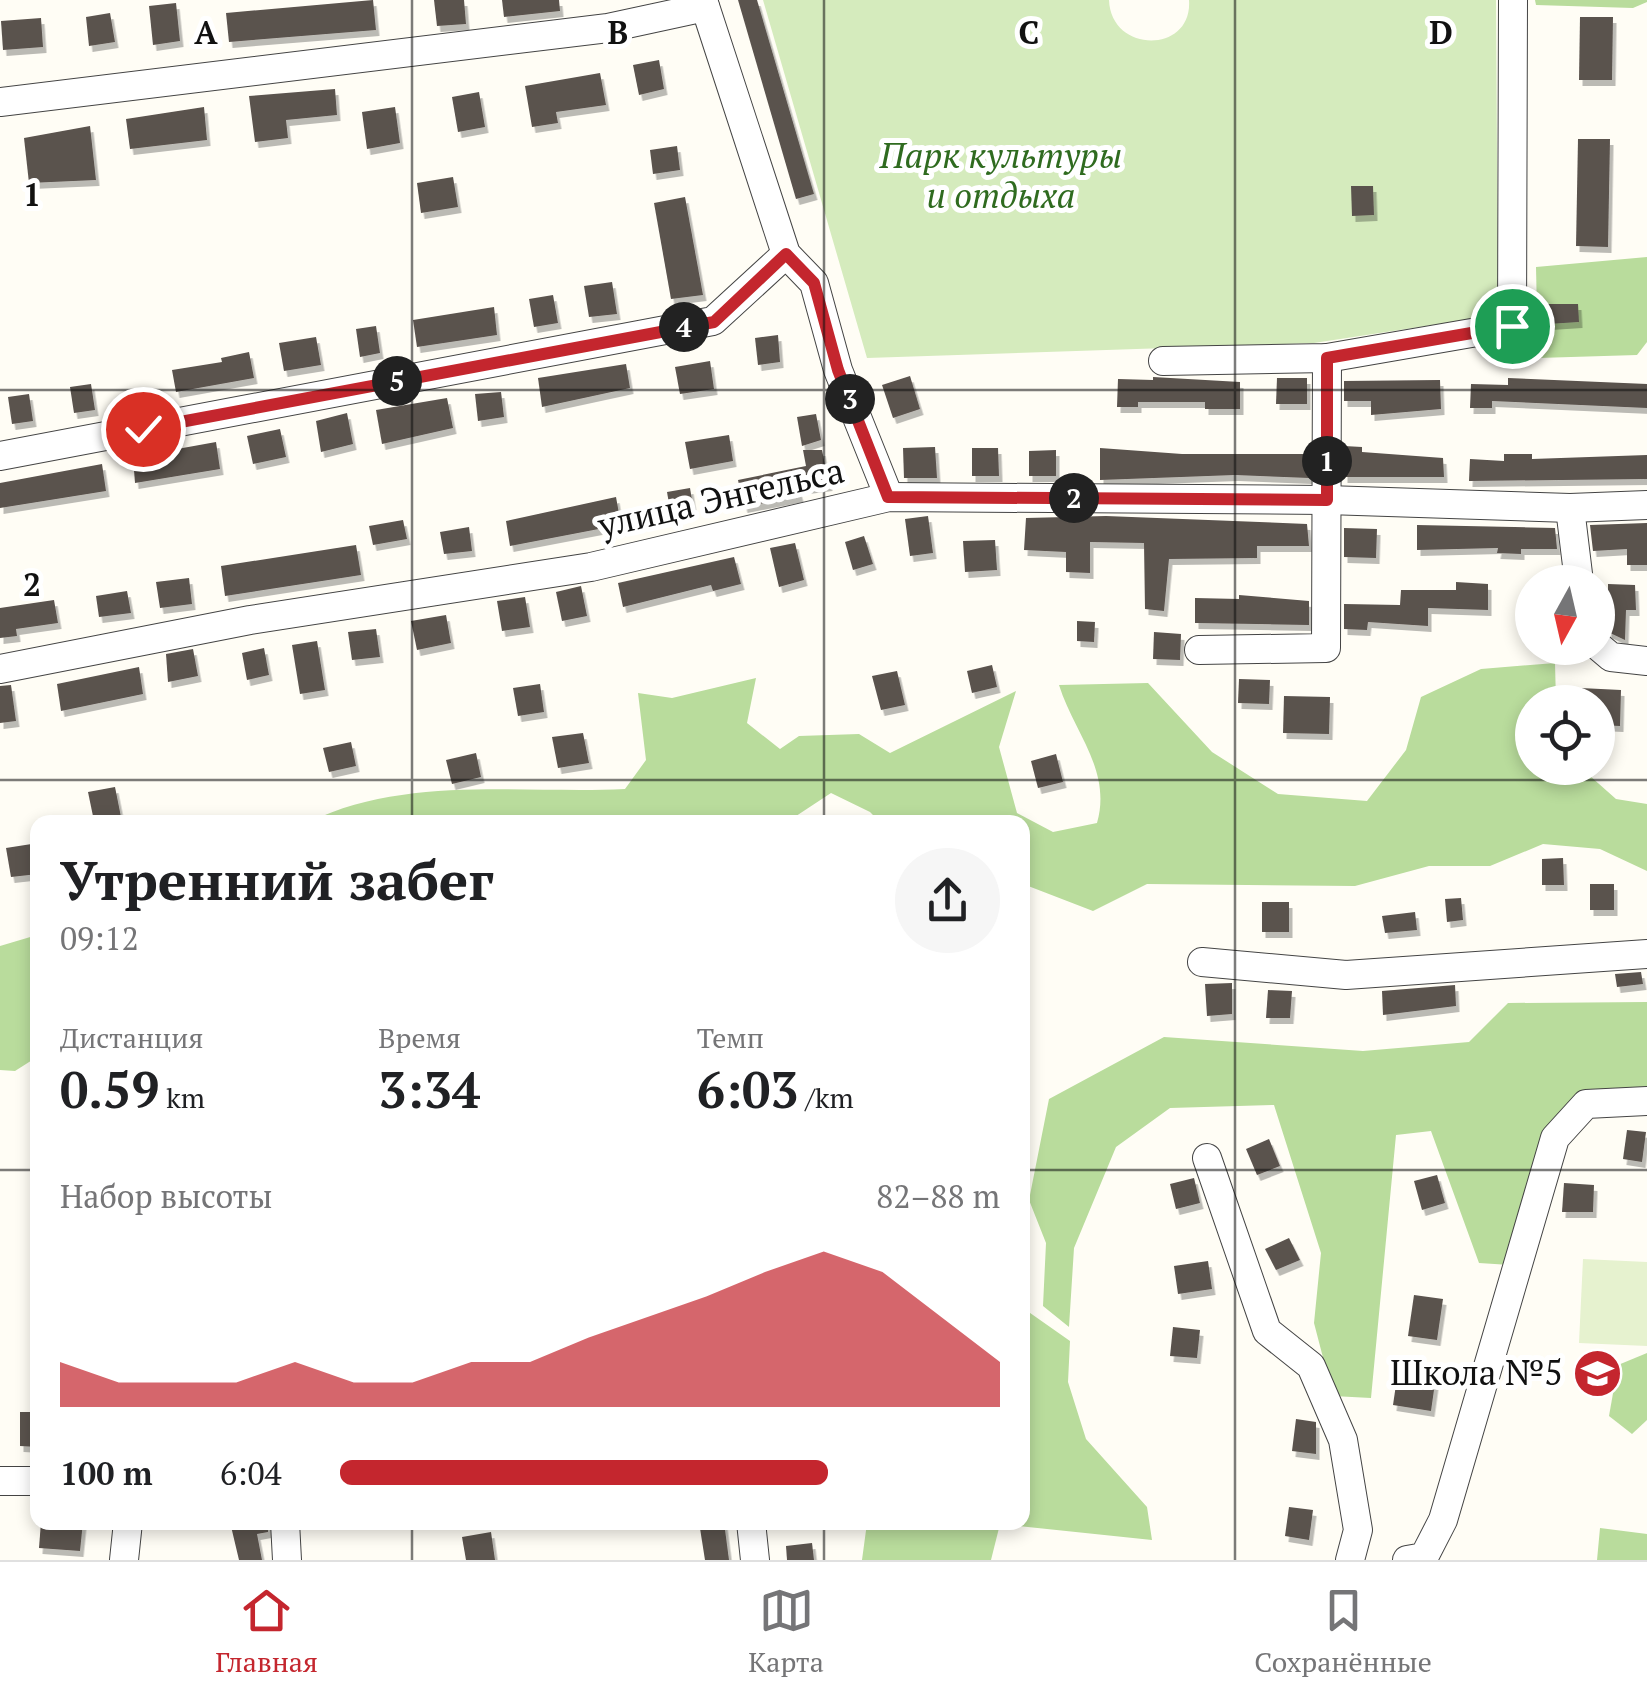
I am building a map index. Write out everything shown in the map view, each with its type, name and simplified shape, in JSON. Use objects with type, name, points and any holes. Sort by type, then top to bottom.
[{"type":"street","points":[[1163,362],[1327,358],[1512,326],[1513,0]]},
{"type":"street","points":[[0,102],[608,28],[704,3],[786,254],[814,283],[838,370],[888,497]]},
{"type":"street","points":[[0,456],[714,322],[786,254]]},
{"type":"street","points":[[1199,650],[1326,648],[1327,358]]},
{"type":"street","name":"улица Энгельса","points":[[0,669],[250,620],[591,567],[888,497],[1327,500],[1570,508],[1647,505]]},
{"type":"street","points":[[1570,508],[1577,565]]},
{"type":"street","points":[[1615,657],[1647,661]]},
{"type":"street","points":[[1202,962],[1346,975],[1647,954]]},
{"type":"street","points":[[1408,1560],[1424,1557],[1443,1520],[1555,1138],[1586,1104],[1647,1101]]},
{"type":"street","points":[[1207,1158],[1267,1331],[1311,1366],[1343,1440],[1358,1530],[1355,1559]]},
{"type":"street","points":[[0,1481],[30,1481]]},
{"type":"street","points":[[124,1560],[127,1530]]},
{"type":"street","points":[[285,1530],[287,1560]]},
{"type":"street","points":[[752,1530],[754,1560]]},
{"type":"green space","name":"Парк культуры и отдыха","points":[[763,0],[1109,0],[1113,18],[1123,30],[1151,41],[1178,30],[1187,18],[1189,0],[1496,0],[1498,315],[1314,343],[867,358]]},
{"type":"green space","points":[[1535,0],[1647,2],[1633,8],[1536,5]]},
{"type":"green space","points":[[1647,257],[1647,342],[1637,355],[1538,358],[1536,267]]},
{"type":"green space","points":[[1555,665],[1556,685],[1515,685],[1515,785],[1600,785],[1616,799],[1647,804],[1647,871],[1600,849],[1543,844],[1490,866],[1429,866],[1355,886],[1147,884],[1093,911],[1030,887],[1030,820],[1053,832],[1097,823],[1100,804],[1096,769],[1059,685],[1148,683],[1212,752],[1278,794],[1367,801],[1406,750],[1421,697],[1481,669]]},
{"type":"green space","points":[[756,678],[747,723],[780,749],[799,736],[859,734],[890,753],[1016,691],[999,747],[1021,815],[873,815],[831,793],[798,815],[326,815],[346,807],[424,792],[625,789],[646,760],[638,693],[672,698]]},
{"type":"green space","points":[[30,937],[30,1061],[15,1071],[0,1070],[0,946]]},
{"type":"green space","points":[[1647,1002],[1647,1090],[1572,1102],[1510,1265],[1479,1263],[1431,1131],[1396,1135],[1371,1398],[1333,1396],[1314,1323],[1321,1253],[1274,1105],[1170,1108],[1116,1147],[1074,1248],[1069,1327],[1043,1306],[1046,1243],[1030,1195],[1049,1099],[1164,1037],[1363,1051],[1469,1042],[1508,1003]]},
{"type":"green space","points":[[1583,1259],[1647,1262],[1647,1346],[1579,1343]]},
{"type":"green space","points":[[1030,1313],[1070,1341],[1068,1382],[1086,1439],[1147,1507],[1152,1540],[1030,1527]]},
{"type":"green space","points":[[1647,1353],[1647,1420],[1632,1434],[1609,1416],[1618,1365]]},
{"type":"green space","points":[[1600,1528],[1647,1534],[1647,1560],[1597,1560]]},
{"type":"green space","points":[[866,1530],[998,1530],[991,1560],[862,1560]]},
{"type":"building","points":[[373,0],[376,30],[229,42],[226,13]]},
{"type":"building","points":[[434,0],[464,0],[466,24],[437,26]]},
{"type":"building","points":[[502,0],[559,0],[560,11],[504,17]]},
{"type":"building","points":[[738,0],[757,0],[814,194],[796,199]]},
{"type":"building","points":[[176,3],[180,41],[153,45],[149,6]]},
{"type":"building","points":[[110,13],[115,42],[89,46],[86,17]]},
{"type":"building","points":[[1580,17],[1613,17],[1612,80],[1579,80]]},
{"type":"building","points":[[41,18],[43,47],[3,50],[1,21]]},
{"type":"building","points":[[659,60],[664,89],[639,95],[633,65]]},
{"type":"building","points":[[600,73],[606,105],[556,112],[558,123],[532,127],[525,86]]},
{"type":"building","points":[[335,89],[337,115],[286,120],[288,138],[255,142],[249,96]]},
{"type":"building","points":[[479,92],[485,127],[458,132],[452,97]]},
{"type":"building","points":[[204,107],[207,140],[130,149],[126,119]]},
{"type":"building","points":[[395,107],[400,143],[367,149],[362,112]]},
{"type":"building","points":[[90,126],[96,180],[29,183],[24,138]]},
{"type":"building","points":[[1578,139],[1610,139],[1608,247],[1576,246]]},
{"type":"building","points":[[677,146],[680,170],[653,174],[650,150]]},
{"type":"building","points":[[453,177],[458,207],[421,213],[417,183]]},
{"type":"building","points":[[1351,186],[1373,186],[1374,215],[1352,216]]},
{"type":"building","points":[[685,197],[703,295],[671,299],[654,203]]},
{"type":"building","points":[[612,282],[617,314],[589,317],[584,286]]},
{"type":"building","points":[[553,295],[558,323],[534,327],[529,299]]},
{"type":"building","points":[[1548,304],[1578,304],[1579,322],[1548,324]]},
{"type":"building","points":[[494,307],[497,335],[417,347],[413,320]]},
{"type":"building","points":[[376,326],[380,353],[360,357],[356,329]]},
{"type":"building","points":[[778,335],[780,362],[758,365],[755,338]]},
{"type":"building","points":[[316,337],[321,365],[284,371],[279,343]]},
{"type":"building","points":[[249,352],[254,378],[176,392],[172,370],[222,362],[221,358]]},
{"type":"building","points":[[710,361],[714,389],[680,394],[675,367]]},
{"type":"building","points":[[626,364],[630,388],[542,407],[538,378]]},
{"type":"building","points":[[910,376],[920,409],[893,418],[882,385]]},
{"type":"building","points":[[1277,378],[1307,378],[1307,404],[1276,404]]},
{"type":"building","points":[[1508,378],[1647,384],[1647,408],[1492,401],[1492,408],[1470,408],[1471,384],[1508,385]]},
{"type":"building","points":[[1118,379],[1240,382],[1240,409],[1205,409],[1205,402],[1138,402],[1138,407],[1117,407]]},
{"type":"building","points":[[1440,380],[1441,409],[1371,415],[1371,401],[1344,401],[1344,381]]},
{"type":"building","points":[[91,384],[95,410],[74,413],[70,387]]},
{"type":"building","points":[[501,392],[504,417],[478,421],[475,394]]},
{"type":"building","points":[[29,394],[33,421],[12,424],[8,397]]},
{"type":"building","points":[[447,398],[453,428],[382,444],[376,410]]},
{"type":"building","points":[[347,413],[353,444],[321,452],[316,421]]},
{"type":"building","points":[[816,414],[821,440],[802,446],[797,417]]},
{"type":"building","points":[[280,429],[286,457],[253,464],[247,436]]},
{"type":"building","points":[[729,435],[733,461],[690,469],[685,442]]},
{"type":"building","points":[[216,442],[220,469],[135,483],[133,457]]},
{"type":"building","points":[[1344,446],[1362,447],[1362,452],[1443,458],[1444,477],[1344,477]]},
{"type":"building","points":[[935,447],[937,478],[904,478],[903,448]]},
{"type":"building","points":[[972,448],[998,448],[999,476],[972,476]]},
{"type":"building","points":[[1100,448],[1182,454],[1309,454],[1309,478],[1235,475],[1100,480]]},
{"type":"building","points":[[803,450],[822,450],[829,485],[798,489],[800,496],[744,507],[738,480],[806,466]]},
{"type":"building","points":[[1056,450],[1056,476],[1029,476],[1029,451]]},
{"type":"building","points":[[1504,454],[1532,454],[1532,459],[1647,455],[1647,479],[1469,481],[1470,459],[1504,461]]},
{"type":"building","points":[[102,464],[106,491],[0,508],[0,483]]},
{"type":"building","points":[[690,488],[694,512],[671,515],[667,492]]},
{"type":"building","points":[[616,497],[622,530],[605,534],[604,528],[510,546],[506,521]]},
{"type":"building","points":[[928,516],[933,553],[910,556],[905,519]]},
{"type":"building","points":[[1106,516],[1307,524],[1309,546],[1257,546],[1257,558],[1169,559],[1164,611],[1145,609],[1144,543],[1090,542],[1090,573],[1066,572],[1066,552],[1024,550],[1026,518]]},
{"type":"building","points":[[403,520],[407,539],[373,545],[369,526]]},
{"type":"building","points":[[1647,523],[1647,565],[1627,565],[1627,549],[1593,551],[1590,525]]},
{"type":"building","points":[[1417,525],[1555,528],[1557,549],[1521,549],[1521,554],[1497,553],[1498,548],[1417,550]]},
{"type":"building","points":[[469,527],[472,551],[444,554],[440,532]]},
{"type":"building","points":[[1344,528],[1377,529],[1376,558],[1344,557]]},
{"type":"building","points":[[864,536],[873,564],[853,570],[845,542]]},
{"type":"building","points":[[995,540],[997,570],[965,572],[963,541]]},
{"type":"building","points":[[795,543],[804,580],[779,587],[770,548]]},
{"type":"building","points":[[356,545],[361,575],[225,596],[221,566]]},
{"type":"building","points":[[734,557],[741,584],[713,591],[711,585],[623,607],[618,583]]},
{"type":"building","points":[[189,578],[192,604],[160,608],[156,582]]},
{"type":"building","points":[[1456,582],[1488,584],[1488,610],[1428,608],[1428,626],[1368,622],[1367,630],[1344,629],[1344,604],[1400,605],[1401,590],[1456,590]]},
{"type":"building","points":[[1615,584],[1635,585],[1636,610],[1626,610],[1625,640],[1615,635]]},
{"type":"building","points":[[581,586],[587,616],[562,621],[556,592]]},
{"type":"building","points":[[127,591],[131,613],[99,617],[96,596]]},
{"type":"building","points":[[1239,595],[1309,601],[1309,625],[1195,623],[1195,598],[1239,599]]},
{"type":"building","points":[[525,597],[530,627],[502,631],[497,601]]},
{"type":"building","points":[[54,600],[58,623],[16,629],[17,636],[0,638],[0,608]]},
{"type":"building","points":[[446,615],[451,643],[417,650],[411,621]]},
{"type":"building","points":[[1077,621],[1095,622],[1094,642],[1077,641]]},
{"type":"building","points":[[376,629],[380,657],[352,660],[348,632]]},
{"type":"building","points":[[1154,632],[1181,634],[1180,660],[1153,659]]},
{"type":"building","points":[[317,641],[325,690],[300,694],[292,645]]},
{"type":"building","points":[[264,648],[269,675],[247,680],[242,653]]},
{"type":"building","points":[[193,649],[198,676],[168,682],[166,654]]},
{"type":"building","points":[[992,665],[997,687],[972,693],[967,671]]},
{"type":"building","points":[[139,667],[143,694],[61,711],[57,684]]},
{"type":"building","points":[[897,671],[905,705],[881,710],[872,676]]},
{"type":"building","points":[[1239,679],[1270,680],[1269,704],[1238,703]]},
{"type":"building","points":[[540,684],[544,712],[518,716],[513,688]]},
{"type":"building","points":[[11,685],[16,721],[0,723],[0,686]]},
{"type":"building","points":[[1615,690],[1621,690],[1620,726],[1615,726]]},
{"type":"building","points":[[1284,696],[1330,697],[1329,734],[1283,733]]},
{"type":"building","points":[[583,733],[589,763],[558,768],[552,737]]},
{"type":"building","points":[[351,742],[356,766],[329,772],[323,748]]},
{"type":"building","points":[[476,753],[481,777],[452,784],[446,760]]},
{"type":"building","points":[[1056,754],[1063,782],[1038,788],[1031,761]]},
{"type":"building","points":[[115,787],[121,815],[93,815],[88,792]]},
{"type":"building","points":[[30,844],[30,875],[11,877],[6,848]]},
{"type":"building","points":[[1563,858],[1564,885],[1542,885],[1542,859]]},
{"type":"building","points":[[1590,884],[1614,884],[1614,910],[1590,910]]},
{"type":"building","points":[[1461,898],[1463,920],[1447,922],[1445,899]]},
{"type":"building","points":[[1262,902],[1289,902],[1289,932],[1262,932]]},
{"type":"building","points":[[1415,912],[1417,930],[1385,933],[1382,916]]},
{"type":"building","points":[[1641,972],[1643,984],[1617,987],[1615,974]]},
{"type":"building","points":[[1232,983],[1232,1014],[1207,1016],[1205,984]]},
{"type":"building","points":[[1455,985],[1456,1006],[1383,1015],[1382,991]]},
{"type":"building","points":[[1268,990],[1292,991],[1290,1018],[1266,1018]]},
{"type":"building","points":[[1627,1130],[1646,1132],[1642,1162],[1623,1159]]},
{"type":"building","points":[[1269,1139],[1280,1166],[1257,1175],[1246,1149]]},
{"type":"building","points":[[1437,1175],[1445,1203],[1422,1210],[1414,1181]]},
{"type":"building","points":[[1194,1178],[1200,1203],[1176,1209],[1170,1184]]},
{"type":"building","points":[[1564,1183],[1594,1185],[1593,1212],[1562,1212]]},
{"type":"building","points":[[1289,1238],[1300,1260],[1276,1270],[1265,1249]]},
{"type":"building","points":[[1208,1261],[1212,1289],[1178,1294],[1174,1266]]},
{"type":"building","points":[[1414,1295],[1443,1299],[1437,1340],[1408,1336]]},
{"type":"building","points":[[1173,1327],[1200,1330],[1197,1358],[1170,1356]]},
{"type":"building","points":[[1398,1371],[1436,1376],[1431,1411],[1393,1405]]},
{"type":"building","points":[[20,1412],[30,1412],[30,1447],[20,1446]]},
{"type":"building","points":[[1296,1419],[1316,1422],[1316,1454],[1292,1451]]},
{"type":"building","points":[[1289,1507],[1313,1510],[1309,1540],[1285,1536]]},
{"type":"building","points":[[40,1530],[82,1530],[80,1551],[39,1548]]},
{"type":"building","points":[[232,1530],[268,1530],[257,1534],[262,1560],[239,1560]]},
{"type":"building","points":[[700,1530],[725,1530],[729,1560],[705,1560]]},
{"type":"building","points":[[491,1532],[495,1560],[466,1560],[462,1537]]},
{"type":"building","points":[[812,1543],[814,1560],[787,1560],[786,1546]]},
{"type":"place","name":"Школа №5","points":[[1598,1373]]},
{"type":"route","points":[[143,429],[714,322],[786,254],[814,283],[838,370],[888,497],[1327,500],[1327,358],[1512,326]]}]
